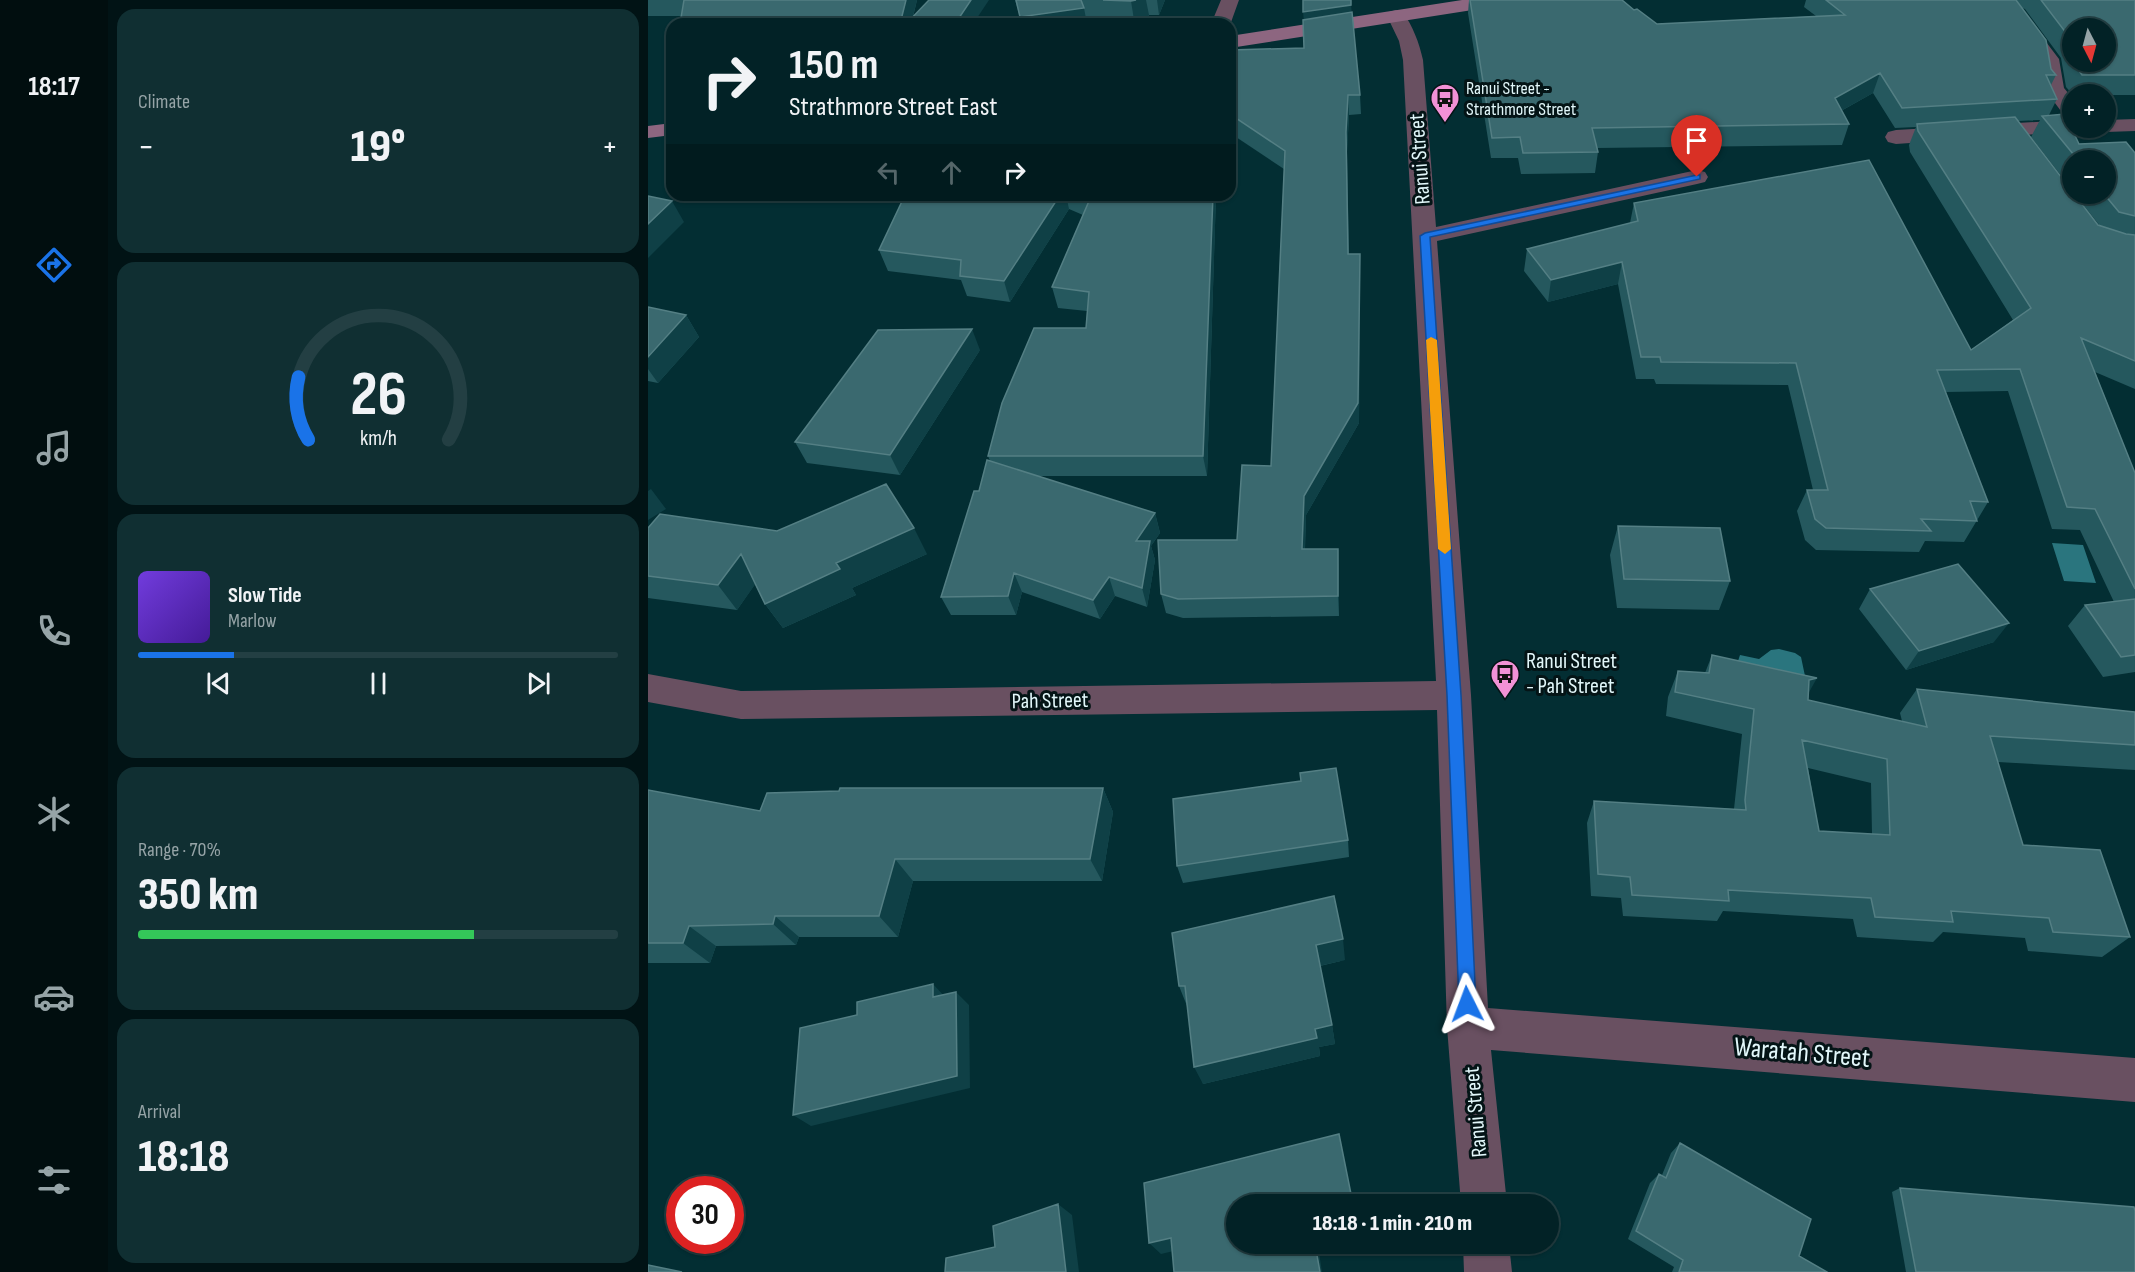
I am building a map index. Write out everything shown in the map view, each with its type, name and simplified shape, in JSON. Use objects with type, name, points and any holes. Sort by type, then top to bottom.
[{"type":"street","points":[[1223,18],[1230,0]]},
{"type":"street","points":[[1236,41],[1498,0]]},
{"type":"street","name":"Ranui Street","points":[[1396,16],[1410,41],[1413,60],[1454,695],[1468,1027],[1483,1194]]},
{"type":"street","points":[[2022,23],[2049,59],[2054,88],[2062,99]]},
{"type":"street","points":[[2116,126],[2135,125]]},
{"type":"street","points":[[1896,137],[2062,127]]},
{"type":"street","points":[[2012,129],[2026,147]]},
{"type":"street","points":[[648,132],[666,130]]},
{"type":"street","points":[[1425,236],[1697,177]]},
{"type":"street","name":"Pah Street","points":[[648,688],[741,705],[1454,695]]},
{"type":"street","name":"Waratah Street","points":[[1468,1027],[2135,1080]]},
{"type":"street","points":[[1487,1254],[1488,1272]]},
{"type":"water","points":[[2052,543],[2083,545],[2096,583],[2064,581]]},
{"type":"water","points":[[1779,649],[1801,657],[1805,676],[1737,664],[1740,655],[1759,659],[1771,650]]},
{"type":"building","points":[[684,0],[906,0],[902,18],[681,18]]},
{"type":"building","points":[[929,0],[971,0],[959,18],[912,18]]},
{"type":"building","points":[[1016,0],[1081,0],[1084,8],[1020,17]]},
{"type":"building","points":[[1303,0],[1351,0],[1351,5],[1303,12]]},
{"type":"building","points":[[1470,0],[1622,0],[1657,24],[1845,15],[1826,0],[2016,0],[2046,40],[2051,69],[2056,75],[2046,75],[2057,99],[1902,108],[1880,73],[1835,98],[1849,124],[1592,128],[1598,152],[1523,153],[1520,137],[1492,138]]},
{"type":"building","points":[[2041,0],[2135,0],[2135,75],[2082,75],[2080,72],[2116,72],[2116,18],[2062,18],[2062,28]]},
{"type":"building","points":[[1352,12],[1360,95],[1348,95],[1346,132],[1348,254],[1360,254],[1358,403],[1304,496],[1302,549],[1338,549],[1338,596],[1178,599],[1161,594],[1158,540],[1237,540],[1242,465],[1271,466],[1285,151],[1236,118],[1236,50],[1304,48],[1303,20]]},
{"type":"building","points":[[2062,114],[2062,138],[2076,138],[2079,144],[2126,142],[2135,153],[2135,216],[2119,212],[2112,204],[2116,204],[2116,150],[2070,150],[2042,116]]},
{"type":"building","points":[[2015,117],[2062,178],[2062,204],[2082,204],[2098,225],[2135,235],[2135,361],[2081,338],[2135,473],[2135,589],[2095,509],[2067,507],[2020,369],[1937,370],[1988,502],[1970,501],[1977,521],[1921,519],[1931,531],[1826,528],[1815,519],[1807,490],[1828,490],[1796,363],[1661,362],[1660,357],[1641,357],[1622,262],[1551,280],[1527,249],[1638,221],[1634,203],[1869,160],[1971,350],[2031,308],[1918,131],[1917,124]]},
{"type":"building","points":[[648,196],[672,201],[648,224]]},
{"type":"building","points":[[902,201],[1056,201],[1004,281],[960,276],[961,260],[879,250]]},
{"type":"building","points":[[1089,201],[1213,201],[1203,456],[988,456],[1002,403],[1034,328],[1086,328],[1089,292],[1052,287]]},
{"type":"building","points":[[648,307],[686,315],[648,357]]},
{"type":"building","points":[[972,329],[890,455],[795,442],[878,330]]},
{"type":"building","points":[[987,460],[1155,513],[1136,541],[1150,541],[1142,588],[1109,577],[1093,600],[1014,573],[1008,596],[941,597],[974,491],[979,491]]},
{"type":"building","points":[[886,484],[914,528],[836,563],[840,569],[765,604],[741,554],[718,585],[648,576],[648,528],[660,514],[777,531]]},
{"type":"building","points":[[1618,526],[1720,528],[1730,581],[1624,579]]},
{"type":"building","points":[[1958,564],[2009,623],[1919,651],[1870,589]]},
{"type":"building","points":[[2135,599],[2135,655],[2121,657],[2085,605]]},
{"type":"building","points":[[1712,655],[1817,678],[1809,680],[1808,700],[1927,727],[1917,689],[2135,712],[2135,745],[1990,736],[2023,845],[2100,850],[2130,937],[2053,932],[2049,918],[1951,911],[1953,922],[1875,917],[1871,898],[1728,890],[1729,901],[1632,895],[1630,877],[1598,874],[1594,801],[1746,810],[1754,709],[1675,692],[1678,671],[1709,673]],"holes":[[[1802,740],[1887,759],[1890,835],[1819,831]]]},
{"type":"building","points":[[1336,768],[1348,840],[1177,866],[1173,799],[1301,781],[1300,773]]},
{"type":"building","points":[[840,788],[1103,788],[1090,859],[895,859],[879,916],[775,916],[773,924],[689,926],[683,943],[648,943],[648,790],[760,811],[767,793],[839,791]]},
{"type":"building","points":[[1334,896],[1343,939],[1316,945],[1332,1025],[1315,1029],[1317,1038],[1194,1067],[1185,986],[1179,986],[1172,933]]},
{"type":"building","points":[[933,984],[933,997],[956,992],[957,1076],[793,1115],[800,1028],[857,1015],[857,1002]]},
{"type":"building","points":[[1339,1134],[1351,1194],[1226,1194],[1226,1254],[1317,1254],[1320,1272],[1174,1272],[1171,1238],[1149,1243],[1144,1183]]},
{"type":"building","points":[[1680,1143],[1811,1219],[1799,1256],[1827,1272],[1679,1272],[1683,1260],[1636,1231],[1659,1174],[1666,1178]]},
{"type":"building","points":[[1900,1188],[2134,1207],[2135,1272],[1916,1272]]},
{"type":"building","points":[[1058,1204],[1066,1272],[945,1272],[946,1258],[995,1247],[993,1226]]},
{"type":"building","points":[[648,1265],[682,1272],[648,1272]]},
{"type":"slow traffic","points":[[1431,340],[1445,549]]},
{"type":"place","name":"Ranui Street - Strathmore Street","points":[[1445,124]]},
{"type":"place","name":"Ranui Street - Pah Street","points":[[1505,700]]},
{"type":"route","points":[[1467,1004],[1454,695],[1425,236],[1697,177]]}]
